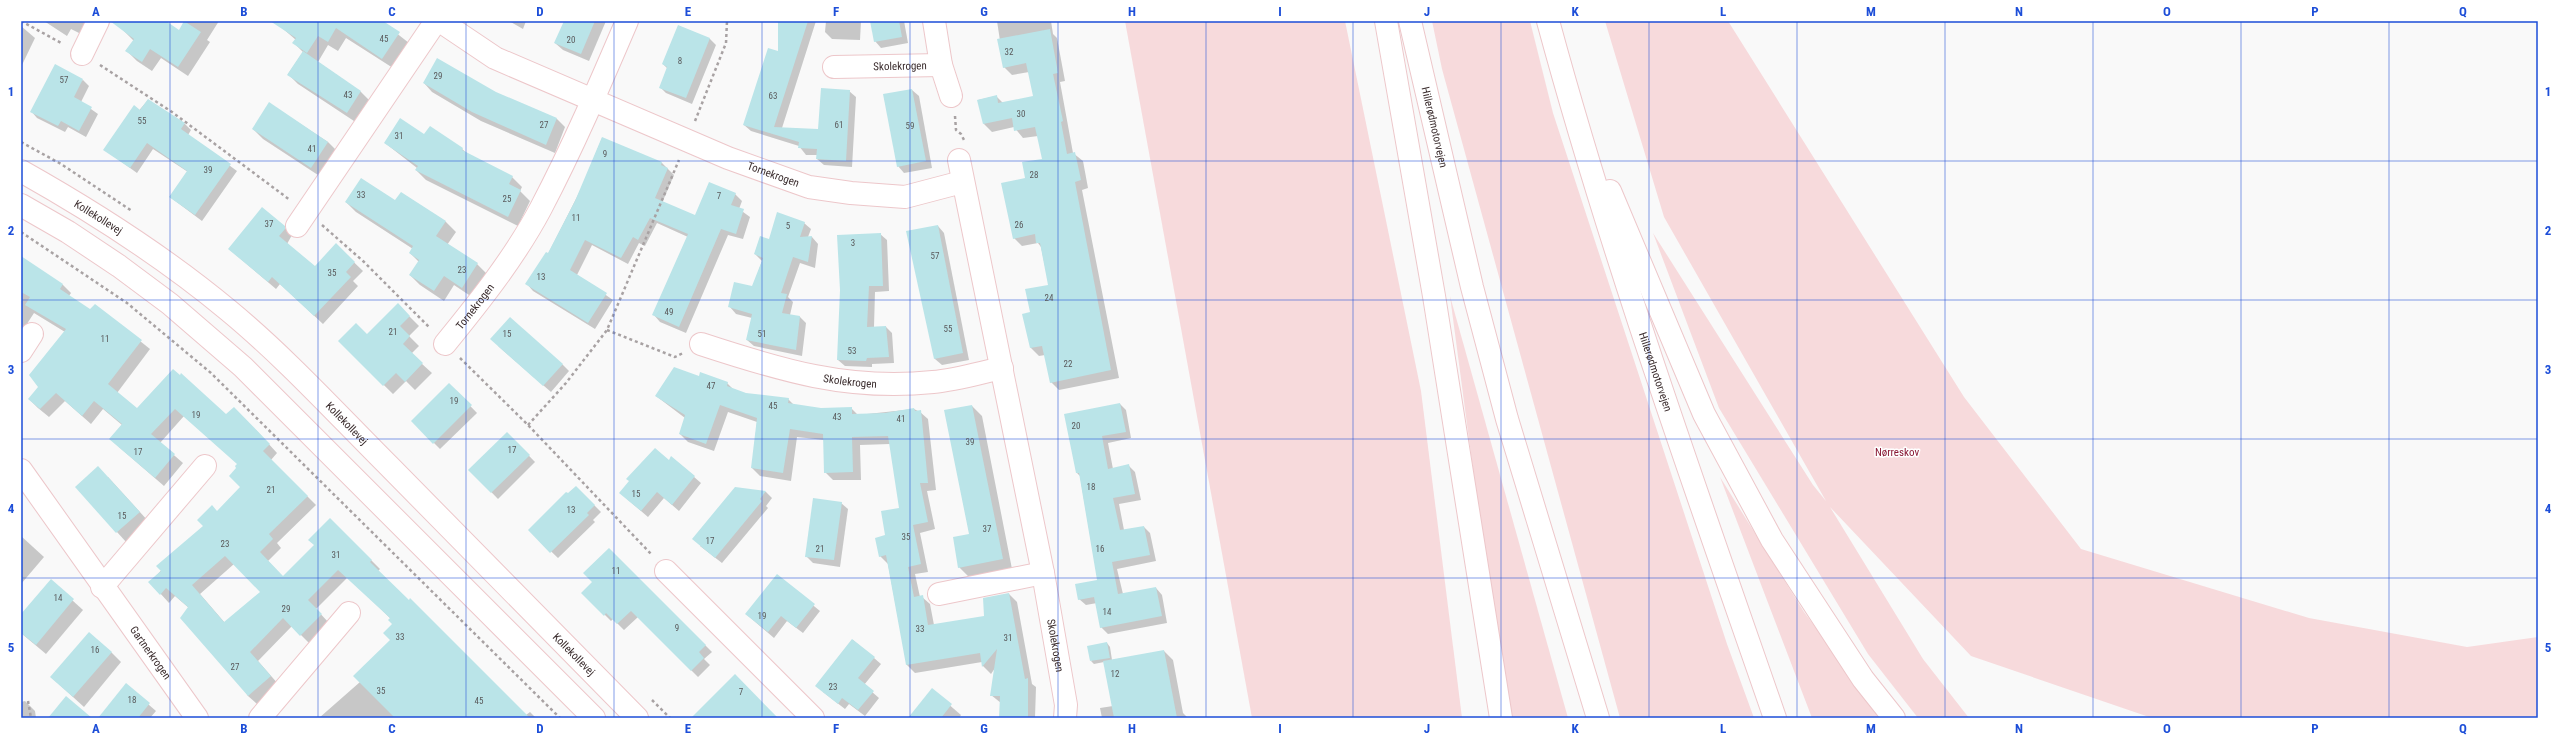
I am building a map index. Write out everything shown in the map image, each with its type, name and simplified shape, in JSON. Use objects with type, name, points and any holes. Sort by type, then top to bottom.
[{"type":"main road","points":[[82,54],[98,21]]},
{"type":"main road","points":[[301,219],[436,21]]},
{"type":"main road","name":"Tornekrogen","points":[[440,21],[495,58],[594,99],[687,141],[809,187],[851,193],[904,197],[962,182]]},
{"type":"main road","name":"Tornekrogen","points":[[445,344],[502,271],[540,209],[594,99],[626,21]]},
{"type":"main road","name":"Skolekrogen","points":[[934,21],[941,65],[951,96]]},
{"type":"main road","points":[[1386,21],[1434,296],[1501,718]]},
{"type":"main road","name":"Hillerødmotorvejen","points":[[1410,21],[1472,287],[1507,419],[1598,718]]},
{"type":"main road","name":"Hillerødmotorvejen","points":[[1548,21],[1566,90],[1658,384],[1775,718]]},
{"type":"main road","name":"Skolekrogen","points":[[834,67],[941,65]]},
{"type":"main road","points":[[1566,90],[1704,414],[1772,540],[1863,678],[1894,718]]},
{"type":"main road","name":"Skolekrogen","points":[[959,160],[962,182],[1044,573],[1066,706],[1066,718]]},
{"type":"main road","name":"Kollekollevej","points":[[21,170],[102,218],[151,250],[229,311],[271,349],[637,718]]},
{"type":"main road","points":[[21,205],[68,232],[119,266],[170,304],[243,368],[594,718]]},
{"type":"main road","name":"Skolekrogen","points":[[701,344],[780,370],[853,384],[933,382],[1002,368]]},
{"type":"main road","points":[[102,587],[205,466]]},
{"type":"main road","name":"Gartnerkrogen","points":[[21,470],[102,587],[197,718]]},
{"type":"main road","points":[[666,571],[813,718]]},
{"type":"main road","points":[[939,594],[1044,573]]},
{"type":"main road","points":[[260,718],[349,613]]},
{"type":"path","points":[[21,21],[82,54],[172,112],[301,219],[363,261],[528,425],[666,571]]},
{"type":"path","points":[[528,425],[566,383],[607,330],[687,141],[726,43],[727,21]]},
{"type":"path","points":[[951,96],[958,99],[960,107],[954,119],[956,130],[961,134],[964,141],[957,149],[959,160]]},
{"type":"path","points":[[21,232],[127,303],[201,364],[560,718]]},
{"type":"path","points":[[607,330],[675,356],[701,344]]},
{"type":"path","points":[[28,701],[31,718]]},
{"type":"green space","points":[[1125,21],[1345,21],[1421,391],[1462,718],[1252,718]]},
{"type":"green space","points":[[1432,21],[1530,21],[1553,113],[1727,644],[1754,718],[1620,718],[1442,69]]},
{"type":"green space","name":"Nørreskov","points":[[1605,21],[1728,21],[1964,397],[2081,549],[2309,618],[2467,647],[2538,637],[2538,718],[2152,718],[1971,656],[1830,507],[1923,659],[1969,718],[1918,718],[1868,654],[1719,408],[1653,233],[1813,485],[1826,501],[1664,217]]},
{"type":"green space","points":[[1450,296],[1568,718],[1506,718]]},
{"type":"green space","points":[[1720,477],[1804,612],[1883,718],[1812,718]]},
{"type":"building","points":[[110,21],[166,21],[179,30],[184,21],[201,32],[178,67],[150,49],[142,62],[125,51],[134,39]]},
{"type":"building","points":[[270,21],[383,21],[400,32],[382,59],[336,28],[328,42],[318,36],[307,53],[292,43],[296,38]]},
{"type":"building","points":[[564,21],[595,21],[581,54],[554,43]]},
{"type":"building","points":[[778,21],[808,21],[774,127],[818,129],[821,88],[850,90],[846,161],[816,159],[817,149],[798,148],[799,142],[743,125],[768,48],[778,51]]},
{"type":"building","points":[[870,21],[899,21],[902,37],[874,42]]},
{"type":"building","points":[[678,25],[710,38],[686,98],[659,88],[667,67],[662,64]]},
{"type":"building","points":[[1050,29],[1058,73],[1053,74],[1063,121],[1061,122],[1067,154],[1075,152],[1081,180],[1075,182],[1111,370],[1050,383],[1042,346],[1030,348],[1022,314],[1030,312],[1025,289],[1048,285],[1040,243],[1036,243],[1035,234],[1013,239],[1001,183],[1025,178],[1022,162],[1042,159],[1035,127],[1014,131],[1012,118],[983,124],[977,100],[997,95],[998,103],[1033,96],[1026,63],[1003,68],[997,39]]},
{"type":"building","points":[[303,51],[361,91],[347,113],[287,75]]},
{"type":"building","points":[[437,58],[496,92],[557,118],[546,145],[472,112],[423,83]]},
{"type":"building","points":[[55,64],[83,79],[74,97],[92,107],[79,131],[61,121],[58,126],[30,112]]},
{"type":"building","points":[[912,89],[926,161],[897,167],[883,94]]},
{"type":"building","points":[[148,99],[185,123],[181,129],[231,164],[195,215],[169,197],[187,171],[147,143],[130,168],[103,150],[134,105],[140,110]]},
{"type":"building","points":[[269,102],[328,142],[311,168],[252,129]]},
{"type":"building","points":[[400,118],[424,134],[430,126],[463,148],[462,150],[513,176],[509,184],[521,190],[508,217],[415,170],[418,166],[384,143]]},
{"type":"building","points":[[602,137],[662,162],[661,165],[668,168],[655,198],[695,215],[709,182],[736,193],[731,205],[744,209],[736,234],[721,229],[679,327],[652,315],[688,234],[650,218],[638,240],[633,237],[621,258],[585,240],[570,270],[607,293],[588,323],[525,284],[546,252],[548,253],[575,201]]},
{"type":"building","points":[[361,178],[395,200],[401,192],[446,221],[436,236],[478,263],[462,288],[444,276],[434,291],[409,275],[419,260],[409,253],[413,246],[345,202]]},
{"type":"building","points":[[262,207],[285,226],[285,229],[279,236],[315,266],[336,243],[355,262],[346,272],[351,277],[314,316],[272,277],[268,282],[228,249]]},
{"type":"building","points":[[777,212],[805,222],[800,237],[812,236],[808,262],[793,257],[781,293],[787,294],[782,313],[800,316],[796,350],[746,340],[752,314],[728,307],[734,282],[752,286],[763,258],[754,254],[760,236],[769,239]]},
{"type":"building","points":[[938,225],[963,353],[934,359],[906,231]]},
{"type":"building","points":[[881,233],[883,286],[869,286],[867,327],[886,326],[889,357],[867,358],[866,361],[837,360],[840,290],[837,235]]},
{"type":"building","points":[[21,256],[63,284],[60,289],[90,309],[95,304],[142,340],[108,384],[137,408],[173,369],[180,375],[181,373],[226,414],[234,407],[270,444],[263,451],[308,496],[269,534],[273,539],[260,552],[283,576],[314,545],[308,540],[330,518],[372,560],[370,562],[409,600],[410,598],[530,718],[395,718],[353,676],[390,640],[383,633],[392,624],[388,620],[390,618],[338,570],[308,600],[322,614],[300,636],[283,618],[250,652],[271,676],[248,696],[180,618],[188,607],[166,588],[160,595],[148,582],[161,571],[156,566],[203,526],[197,520],[212,505],[217,511],[240,487],[229,476],[236,468],[235,466],[237,464],[175,409],[151,434],[175,454],[155,478],[109,439],[122,424],[94,401],[82,416],[56,393],[40,409],[28,399],[38,387],[29,375],[66,329],[25,305],[30,297],[21,292]],"holes":[[[225,556],[260,592],[224,622],[192,585]]]},
{"type":"building","points":[[398,303],[410,316],[400,326],[410,336],[403,344],[423,363],[405,382],[396,373],[383,386],[338,341],[356,323],[367,334]]},
{"type":"building","points":[[510,317],[563,364],[543,386],[490,339]]},
{"type":"building","points":[[674,367],[699,376],[700,372],[728,382],[727,386],[746,393],[789,398],[788,403],[821,408],[852,407],[852,414],[885,413],[914,408],[915,411],[921,410],[928,483],[920,483],[928,522],[913,525],[921,564],[908,567],[914,597],[923,595],[928,625],[984,616],[983,598],[1009,593],[1025,679],[1028,678],[1028,718],[999,718],[1000,696],[990,696],[997,649],[982,667],[980,653],[906,665],[886,555],[879,557],[875,538],[885,535],[881,511],[899,508],[888,436],[852,437],[853,472],[824,473],[823,434],[790,429],[783,473],[751,468],[757,418],[720,405],[706,444],[679,434],[685,415],[655,396]]},
{"type":"building","points":[[449,383],[472,405],[433,444],[411,421]]},
{"type":"building","points":[[1120,403],[1126,432],[1102,436],[1108,469],[1129,464],[1135,494],[1113,498],[1120,530],[1144,526],[1150,555],[1112,562],[1118,594],[1156,587],[1162,616],[1100,628],[1094,597],[1078,600],[1075,584],[1097,580],[1079,473],[1076,473],[1064,414]]},
{"type":"building","points":[[972,405],[1003,559],[958,568],[953,537],[969,534],[944,410]]},
{"type":"building","points":[[507,432],[530,455],[491,493],[468,470]]},
{"type":"building","points":[[655,448],[669,460],[671,456],[695,476],[672,505],[657,492],[641,511],[619,493],[629,481],[626,479]]},
{"type":"building","points":[[98,466],[140,512],[116,533],[75,487]]},
{"type":"building","points":[[576,486],[595,505],[587,513],[589,515],[550,553],[528,530],[566,492],[568,493]]},
{"type":"building","points":[[735,487],[766,491],[760,499],[762,501],[715,558],[692,539]]},
{"type":"building","points":[[813,498],[842,502],[834,560],[805,557]]},
{"type":"building","points":[[609,548],[706,645],[699,652],[704,658],[691,671],[631,611],[617,624],[606,613],[604,616],[581,593],[592,582],[583,573]]},
{"type":"building","points":[[777,574],[815,604],[796,628],[781,616],[768,632],[745,614]]},
{"type":"building","points":[[51,579],[74,599],[36,645],[21,633],[21,614]]},
{"type":"building","points":[[89,632],[112,652],[73,697],[50,677]]},
{"type":"building","points":[[852,639],[875,657],[858,678],[874,691],[858,710],[842,698],[838,704],[815,686]]},
{"type":"building","points":[[1107,642],[1110,658],[1090,661],[1087,646]]},
{"type":"building","points":[[1164,650],[1177,718],[1114,718],[1103,661]]},
{"type":"building","points":[[735,674],[778,718],[691,718]]},
{"type":"building","points":[[126,683],[150,703],[138,718],[98,718]]},
{"type":"building","points":[[932,688],[952,704],[941,718],[908,718]]},
{"type":"building","points":[[66,696],[92,718],[48,718]]}]
